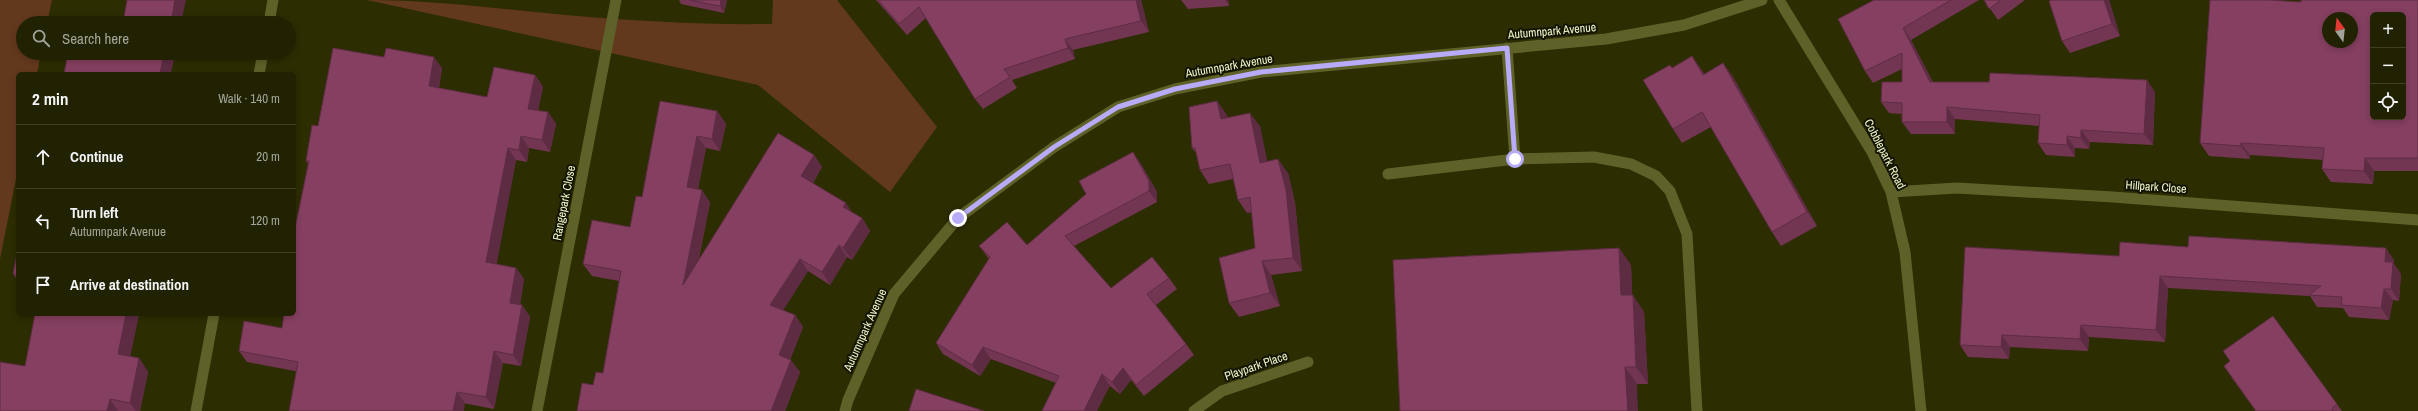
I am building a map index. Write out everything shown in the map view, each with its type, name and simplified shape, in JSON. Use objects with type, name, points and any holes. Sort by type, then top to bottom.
[{"type":"street","points":[[270,16],[273,0]]},
{"type":"street","name":"Rangepark Close","points":[[537,411],[616,0]]},
{"type":"street","name":"Autumnpark Avenue","points":[[845,411],[848,400],[894,294],[958,218],[1054,147],[1118,107],[1175,89],[1261,72],[1606,39],[1684,25],[1762,0]]},
{"type":"street","name":"Cobblepark Road","points":[[1779,0],[1872,152],[1891,192],[1905,252],[1921,411]]},
{"type":"street","points":[[1507,48],[1515,159]]},
{"type":"street","points":[[260,72],[262,60]]},
{"type":"street","points":[[1388,174],[1515,159],[1594,157],[1631,164],[1656,176],[1670,191],[1687,234],[1697,411]]},
{"type":"street","name":"Hillpark Close","points":[[1891,192],[1957,188],[2113,197],[2418,220]]},
{"type":"street","points":[[196,411],[214,316]]},
{"type":"street","name":"Playpark Place","points":[[1194,411],[1222,391],[1308,362]]},
{"type":"shaded area","points":[[0,0],[52,0],[49,16],[16,16],[16,60],[40,60],[37,72],[16,72],[16,179],[0,259]]},
{"type":"shaded area","points":[[367,0],[442,3],[643,21],[772,24],[773,0],[837,0],[937,127],[890,192],[758,85]]},
{"type":"building","points":[[127,0],[175,0],[172,16],[124,16]]},
{"type":"building","points":[[690,0],[721,0],[720,6]]},
{"type":"building","points":[[878,0],[1136,0],[1141,21],[1065,39],[1068,48],[1004,69],[1010,77],[975,99],[919,7],[899,24]]},
{"type":"building","points":[[1874,0],[1951,0],[1903,28],[1930,82],[1989,82],[1990,73],[2147,80],[2144,134],[2081,130],[2081,138],[2067,136],[2067,145],[2038,143],[2040,115],[1947,107],[1947,122],[1902,122],[1902,103],[1881,102],[1882,82],[1902,82],[1902,53],[1865,71],[1838,19]]},
{"type":"building","points":[[1984,0],[2001,0],[1989,9]]},
{"type":"building","points":[[2104,0],[2112,24],[2062,41],[2049,1]]},
{"type":"building","points":[[2210,0],[2269,0],[2301,2],[2301,0],[2418,0],[2418,158],[2365,158],[2364,171],[2322,169],[2324,148],[2241,143],[2241,146],[2200,143]]},
{"type":"building","points":[[333,48],[384,57],[386,48],[434,57],[429,86],[487,97],[494,67],[535,75],[528,109],[548,112],[542,140],[521,136],[519,150],[508,148],[486,262],[516,268],[510,303],[522,305],[513,355],[494,351],[486,397],[457,392],[453,411],[289,411],[298,362],[239,351],[244,321],[282,328],[284,316],[296,316],[296,223],[309,161],[306,161],[312,125],[318,126]]},
{"type":"building","points":[[1692,56],[1703,75],[1723,63],[1807,212],[1772,232],[1702,112],[1673,129],[1643,80],[1670,65],[1672,68]]},
{"type":"building","points":[[67,60],[163,60],[160,72],[64,72]]},
{"type":"building","points":[[660,101],[717,111],[712,139],[697,136],[687,187],[702,190],[683,285],[778,133],[814,155],[801,176],[846,203],[843,207],[862,218],[843,248],[839,245],[822,272],[800,259],[770,305],[795,315],[779,355],[791,360],[771,411],[577,411],[582,383],[593,385],[596,372],[603,373],[621,271],[583,264],[592,220],[630,227],[636,196],[642,197]]},
{"type":"building","points":[[1217,101],[1221,119],[1250,113],[1260,163],[1278,159],[1286,190],[1293,258],[1262,261],[1270,293],[1229,303],[1219,258],[1255,248],[1250,197],[1238,200],[1230,164],[1200,170],[1195,148],[1192,148],[1189,107]]},
{"type":"building","points":[[1133,152],[1149,181],[1149,191],[1065,236],[1111,288],[1152,257],[1169,278],[1147,294],[1186,344],[1136,385],[1123,368],[1112,382],[1102,374],[1084,411],[1042,411],[1059,376],[983,347],[972,365],[936,343],[990,257],[979,246],[1007,222],[1027,245],[1086,194],[1079,181]]},
{"type":"building","points":[[2189,236],[2386,248],[2385,262],[2393,262],[2391,289],[2384,289],[2381,308],[2341,305],[2342,297],[2309,295],[2321,286],[2160,276],[2156,330],[2081,325],[2080,339],[2002,335],[2001,347],[1960,345],[1965,247],[2119,256],[2120,242],[2188,247]]},
{"type":"building","points":[[1619,248],[1621,295],[1633,295],[1636,367],[1625,367],[1628,411],[1400,411],[1393,260]]},
{"type":"building","points":[[16,259],[16,275],[13,274]]},
{"type":"building","points":[[35,316],[126,316],[118,354],[139,358],[130,403],[110,399],[107,411],[0,411],[0,362],[25,366]]},
{"type":"building","points":[[2273,316],[2337,404],[2332,408],[2333,411],[2256,411],[2224,366],[2230,361],[2223,351]]},
{"type":"building","points":[[916,389],[984,411],[909,411]]},
{"type":"route","points":[[958,218],[1054,147],[1118,107],[1175,89],[1261,72],[1507,48],[1515,159]]}]
